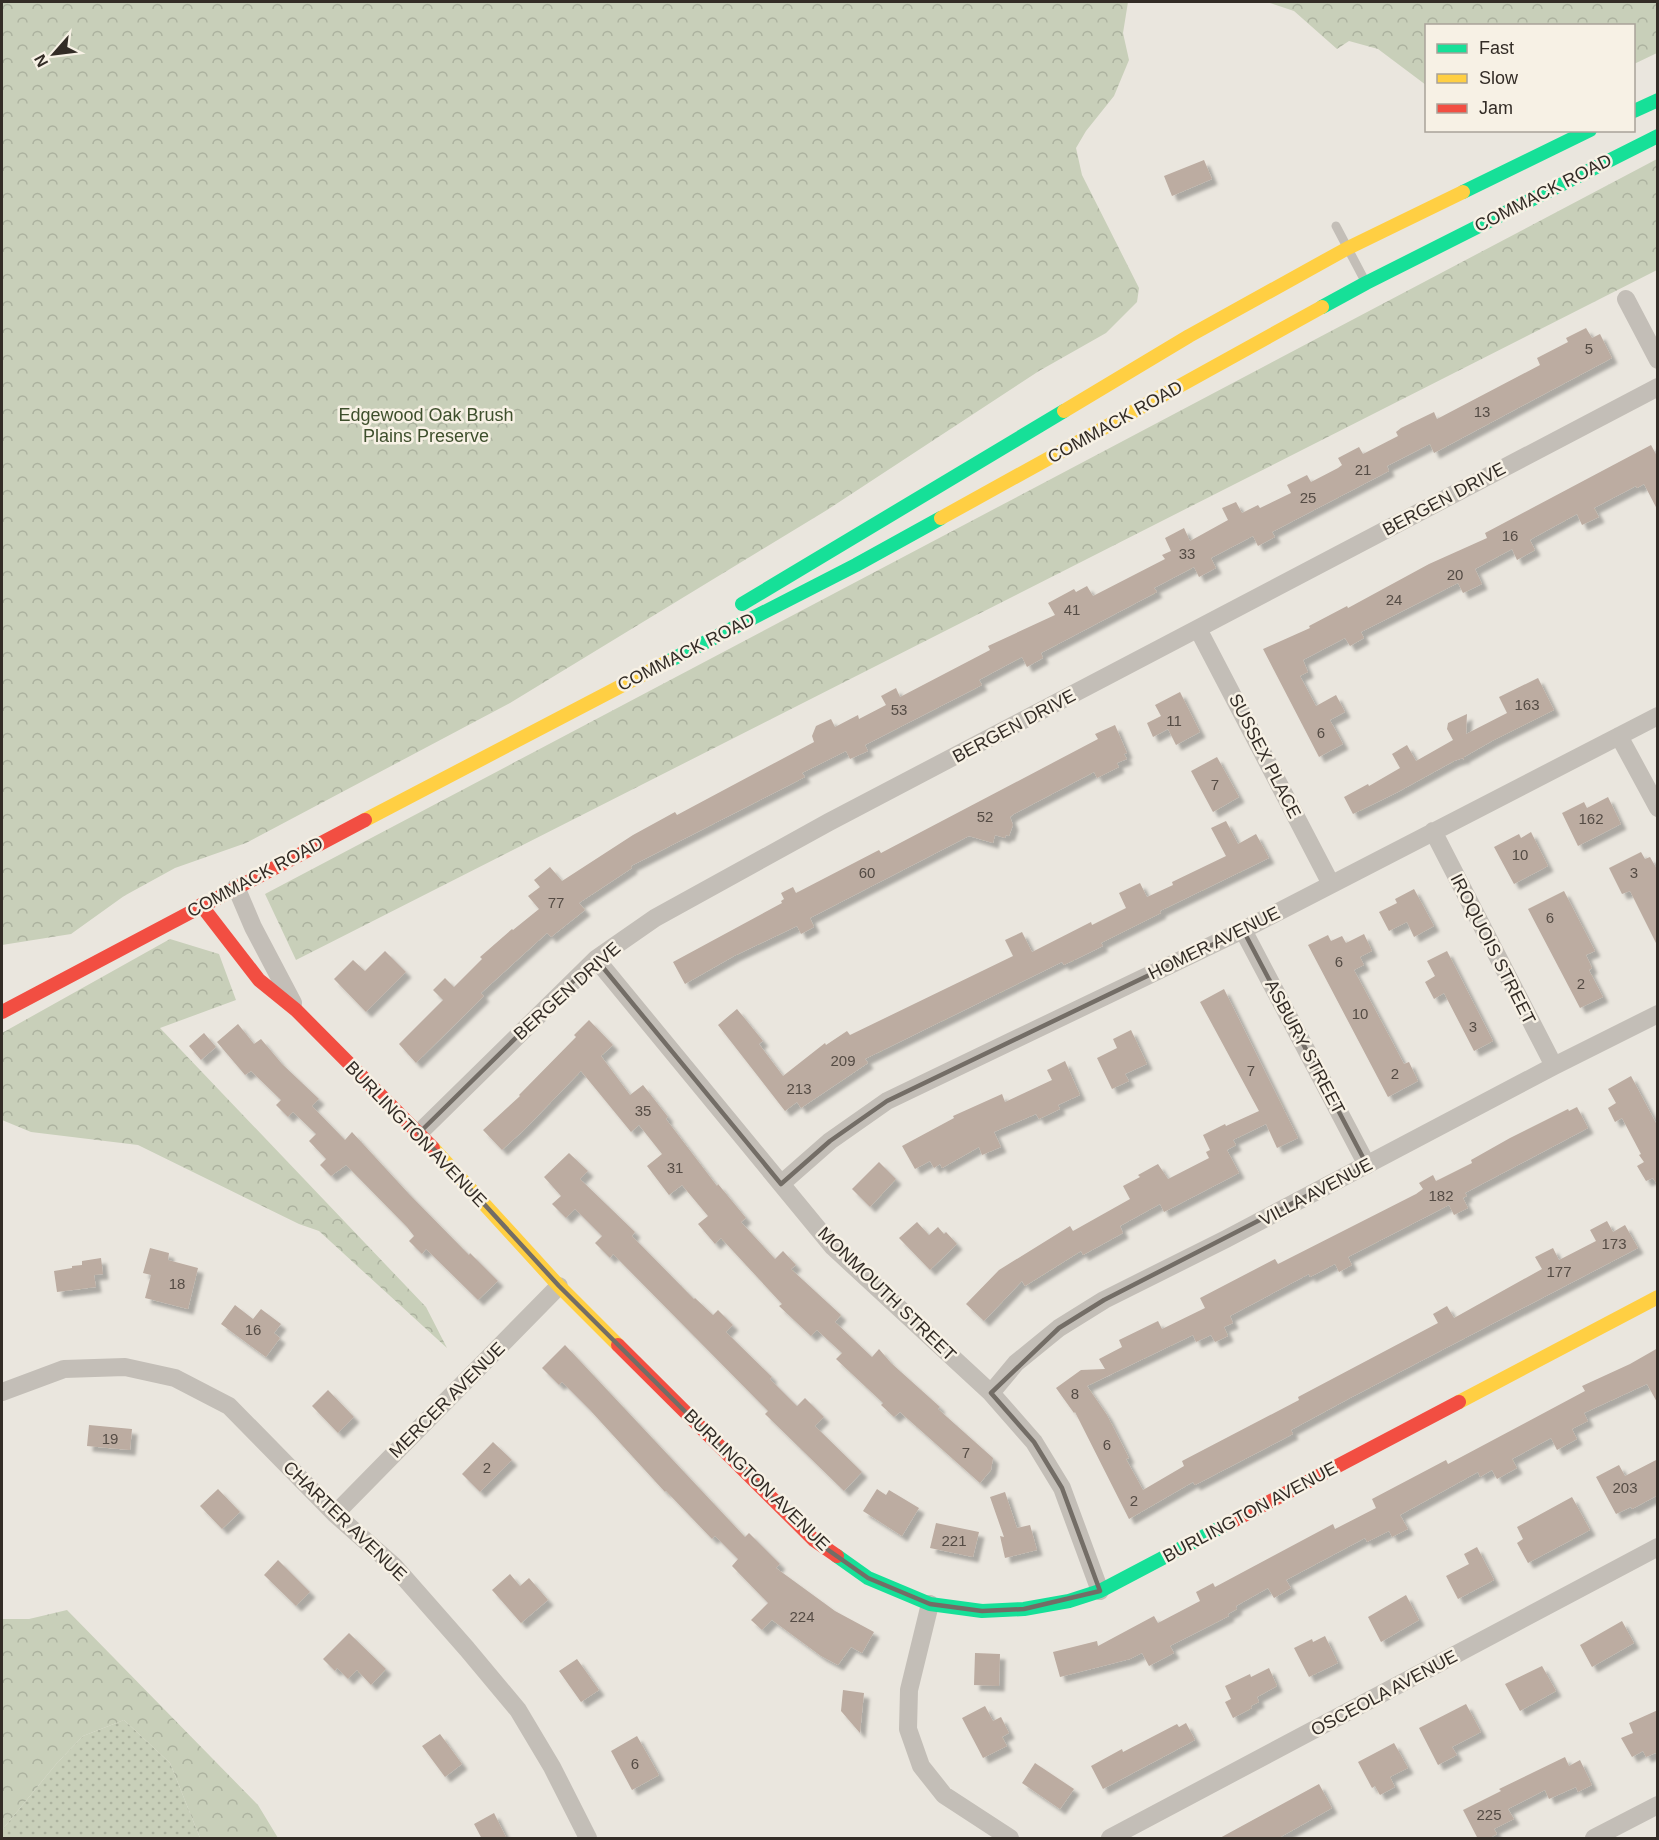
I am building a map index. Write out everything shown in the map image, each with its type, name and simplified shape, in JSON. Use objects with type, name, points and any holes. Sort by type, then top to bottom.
[{"type":"main road","points":[[1635,111],[1658,100]]},
{"type":"main road","name":"COMMACK ROAD","points":[[734,609],[1189,336],[1348,248],[1586,132]]},
{"type":"main road","name":"COMMACK ROAD","points":[[2,1012],[573,710],[856,565],[1366,283],[1658,136]]},
{"type":"main road","name":"COMMACK ROAD","points":[[573,710],[704,628]]},
{"type":"main road","name":"BURLINGTON AVENUE","points":[[201,905],[259,980],[296,1010],[419,1133],[559,1286],[814,1540],[868,1578],[930,1604],[982,1611],[1024,1609],[1069,1601],[1100,1591],[1658,1297]]},
{"type":"street","points":[[1626,298],[1658,360]]},
{"type":"street","name":"BERGEN DRIVE","points":[[419,1133],[596,958],[655,918],[829,822],[1658,387]]},
{"type":"street","name":"SUSSEX PLACE","points":[[1198,629],[1330,884]]},
{"type":"street","name":"HOMER AVENUE","points":[[781,1184],[830,1141],[887,1101],[1243,930],[1658,716]]},
{"type":"street","points":[[1619,736],[1658,808]]},
{"type":"street","name":"IROQUOIS STREET","points":[[1433,831],[1554,1066]]},
{"type":"street","name":"BURLINGTON AVENUE","points":[[236,887],[253,927],[296,1010]]},
{"type":"street","name":"ASBURY STREET","points":[[1243,930],[1367,1165]]},
{"type":"street","name":"MONMOUTH STREET","points":[[596,958],[834,1247],[991,1393],[1034,1442],[1062,1488],[1100,1591]]},
{"type":"street","name":"VILLA AVENUE","points":[[991,1393],[1016,1363],[1059,1328],[1086,1311],[1554,1066],[1656,1017]]},
{"type":"street","name":"MERCER AVENUE","points":[[335,1514],[559,1286]]},
{"type":"street","name":"CHARTER AVENUE","points":[[2,1392],[64,1368],[125,1367],[175,1378],[229,1406],[335,1514],[394,1566],[518,1710],[552,1767],[588,1839]]},
{"type":"street","name":"OSCEOLA AVENUE","points":[[1110,1839],[1658,1547]]},
{"type":"street","points":[[930,1604],[909,1690],[908,1728],[921,1766],[944,1795],[1010,1839]]},
{"type":"street","points":[[1594,1839],[1658,1805]]},
{"type":"lane","points":[[1336,226],[1366,283]]},
{"type":"highlighted area","points":[[1243,930],[1367,1165],[1104,1300],[1059,1328],[991,1393],[1034,1442],[1062,1488],[1100,1591],[1024,1609],[982,1611],[930,1604],[868,1578],[814,1540],[559,1286],[419,1133],[596,959],[781,1184],[830,1141],[887,1101]]},
{"type":"green space","name":"Edgewood Oak Brush Plains Preserve","points":[[2,2],[1128,2],[1123,33],[1129,60],[1114,96],[1086,131],[1076,148],[1082,175],[1139,288],[1137,302],[1106,333],[1039,371],[827,510],[510,703],[246,843],[175,868],[124,896],[71,934],[2,945]]},
{"type":"green space","points":[[1267,2],[1657,2],[1657,53],[1635,64],[1635,24],[1425,24],[1425,84],[1378,49],[1349,41],[1337,49],[1294,11]]},
{"type":"green space","points":[[1657,159],[1657,270],[296,960],[265,894]]},
{"type":"green space","points":[[170,939],[219,954],[236,1000],[160,1028],[426,1307],[447,1348],[319,1231],[299,1224],[138,1145],[31,1132],[2,1120],[2,1033]]},
{"type":"green space","points":[[67,1610],[258,1805],[278,1838],[200,1838],[170,1763],[124,1720],[83,1736],[57,1763],[2,1830],[2,1619],[29,1619]]},
{"type":"green space","points":[[124,1720],[170,1763],[200,1838],[2,1838],[2,1830],[57,1763],[83,1736]]},
{"type":"building","points":[[1204,160],[1212,179],[1172,196],[1164,176]]},
{"type":"building","points":[[1586,328],[1592,338],[1600,334],[1612,358],[1434,453],[1430,444],[1387,466],[1389,471],[1272,532],[1275,537],[1258,546],[1253,536],[1211,558],[1216,568],[1199,577],[1194,567],[1154,588],[1157,592],[1041,653],[1043,658],[1027,667],[1022,657],[979,680],[982,685],[865,745],[868,751],[850,759],[846,751],[802,773],[805,777],[631,866],[632,868],[579,903],[585,910],[551,937],[547,933],[481,993],[484,996],[416,1063],[399,1044],[443,1000],[433,990],[445,978],[454,987],[482,959],[480,957],[539,909],[528,896],[540,887],[534,880],[550,867],[562,881],[633,835],[675,812],[677,815],[814,742],[812,736],[816,726],[831,719],[835,727],[858,715],[859,719],[886,705],[881,696],[896,688],[900,697],[990,650],[988,646],[1055,615],[1048,603],[1074,589],[1076,592],[1087,586],[1093,596],[1165,559],[1162,555],[1171,551],[1165,538],[1184,528],[1190,541],[1228,520],[1222,508],[1236,502],[1242,513],[1258,505],[1260,508],[1291,493],[1287,485],[1307,475],[1311,482],[1338,468],[1342,465],[1338,458],[1359,447],[1363,454],[1398,436],[1396,432],[1401,428],[1434,412],[1437,419],[1540,365],[1537,358],[1568,342],[1566,338]]},
{"type":"building","points":[[1651,445],[1658,458],[1658,511],[1644,484],[1637,488],[1636,486],[1594,508],[1599,517],[1582,525],[1577,514],[1530,540],[1535,550],[1517,560],[1512,549],[1475,569],[1482,584],[1463,593],[1458,583],[1361,632],[1364,638],[1350,646],[1345,638],[1303,660],[1308,672],[1300,676],[1316,706],[1336,695],[1345,712],[1330,720],[1343,744],[1319,757],[1263,649],[1310,628],[1309,626],[1347,606],[1348,608],[1429,564],[1487,538],[1485,533]]},
{"type":"building","points":[[1538,678],[1554,710],[1492,741],[1464,757],[1464,760],[1463,758],[1454,761],[1353,814],[1344,797],[1400,768],[1392,754],[1407,745],[1416,761],[1453,740],[1447,729],[1448,723],[1467,714],[1466,734],[1507,713],[1499,697]]},
{"type":"building","points":[[1180,692],[1200,732],[1176,745],[1168,729],[1153,737],[1147,723],[1161,716],[1155,705]]},
{"type":"building","points":[[1115,725],[1127,753],[1124,754],[1127,759],[1117,763],[1119,767],[1097,778],[1094,772],[1014,814],[1010,817],[1013,825],[1009,836],[1006,835],[1005,838],[995,835],[993,843],[969,836],[810,918],[814,927],[801,934],[797,926],[734,956],[685,984],[673,962],[782,903],[784,899],[781,893],[793,887],[796,893],[879,850],[881,853],[1098,739],[1095,734]]},
{"type":"building","points":[[1217,757],[1239,797],[1213,812],[1191,771]]},
{"type":"building","points":[[1608,797],[1621,824],[1578,846],[1562,813],[1584,802],[1587,808]]},
{"type":"building","points":[[1226,821],[1238,844],[1256,834],[1269,858],[1160,911],[1161,913],[1101,943],[1103,946],[1064,965],[1062,962],[865,1059],[868,1063],[801,1108],[797,1102],[785,1111],[718,1025],[737,1009],[763,1041],[759,1044],[783,1076],[825,1043],[826,1045],[847,1031],[850,1035],[1013,956],[1005,940],[1022,932],[1032,952],[1091,922],[1092,925],[1126,908],[1119,893],[1140,883],[1147,897],[1226,856],[1211,828]]},
{"type":"building","points":[[1531,832],[1548,866],[1514,884],[1494,847],[1519,834],[1521,838]]},
{"type":"building","points":[[1641,852],[1645,859],[1650,857],[1658,871],[1658,947],[1630,891],[1622,894],[1609,868]]},
{"type":"building","points":[[1414,889],[1434,926],[1414,937],[1407,922],[1389,931],[1379,912],[1397,903],[1395,899]]},
{"type":"building","points":[[1564,891],[1595,951],[1586,955],[1592,968],[1589,970],[1603,997],[1580,1008],[1528,909]]},
{"type":"building","points":[[1364,934],[1372,951],[1360,957],[1364,965],[1354,970],[1404,1064],[1409,1062],[1418,1081],[1388,1097],[1308,945],[1328,935],[1331,941],[1342,936],[1346,943]]},
{"type":"building","points":[[385,951],[406,972],[366,1012],[334,979],[353,960],[365,971]]},
{"type":"building","points":[[1447,951],[1493,1041],[1474,1051],[1444,993],[1434,999],[1425,982],[1435,976],[1427,961]]},
{"type":"building","points":[[1224,989],[1298,1138],[1277,1148],[1266,1124],[1233,1140],[1236,1145],[1227,1150],[1239,1173],[1164,1212],[1160,1204],[1120,1226],[1123,1233],[1083,1255],[1081,1251],[1025,1286],[1022,1281],[984,1321],[966,1304],[999,1270],[1070,1226],[1073,1231],[1130,1199],[1123,1186],[1158,1164],[1168,1179],[1209,1158],[1206,1152],[1210,1150],[1203,1135],[1259,1111],[1200,1002]]},
{"type":"building","points":[[589,1020],[613,1045],[601,1056],[630,1095],[643,1085],[717,1186],[718,1184],[746,1218],[741,1222],[775,1259],[783,1251],[796,1265],[791,1269],[841,1315],[835,1322],[872,1357],[879,1349],[891,1363],[940,1407],[938,1409],[993,1458],[991,1470],[980,1483],[900,1412],[894,1417],[881,1405],[883,1403],[836,1359],[842,1353],[817,1330],[811,1336],[779,1306],[782,1304],[721,1238],[715,1244],[698,1224],[708,1216],[682,1185],[669,1195],[647,1166],[662,1154],[639,1125],[631,1132],[581,1071],[502,1150],[483,1130],[520,1096],[576,1037],[574,1035]]},
{"type":"building","points":[[238,1024],[254,1044],[261,1039],[282,1064],[319,1099],[312,1106],[345,1140],[352,1132],[409,1194],[498,1281],[478,1300],[426,1249],[422,1254],[409,1241],[414,1236],[407,1227],[346,1165],[331,1176],[320,1165],[326,1159],[309,1141],[316,1134],[293,1112],[288,1117],[276,1105],[281,1100],[251,1071],[245,1075],[217,1042]]},
{"type":"building","points":[[1131,1030],[1147,1064],[1125,1074],[1129,1081],[1112,1089],[1097,1058],[1117,1048],[1113,1039]]},
{"type":"building","points":[[204,1033],[216,1047],[201,1060],[189,1046]]},
{"type":"building","points":[[1065,1061],[1080,1095],[1058,1105],[1060,1109],[1039,1119],[1036,1114],[994,1132],[1001,1147],[982,1155],[979,1147],[942,1168],[940,1164],[934,1168],[930,1161],[915,1169],[902,1146],[954,1118],[953,1116],[1002,1094],[1005,1102],[1052,1080],[1047,1070]]},
{"type":"building","points":[[1631,1076],[1658,1127],[1658,1186],[1653,1178],[1646,1181],[1637,1166],[1644,1162],[1639,1155],[1641,1154],[1622,1118],[1615,1122],[1608,1108],[1616,1103],[1608,1089]]},
{"type":"building","points":[[1577,1107],[1588,1128],[1465,1193],[1467,1196],[1463,1198],[1468,1208],[1454,1215],[1449,1205],[1348,1257],[1352,1265],[1339,1272],[1335,1264],[1310,1277],[1309,1274],[1230,1316],[1233,1323],[1224,1327],[1228,1336],[1215,1342],[1211,1335],[1196,1342],[1193,1335],[1087,1386],[1107,1415],[1129,1458],[1126,1459],[1143,1490],[1184,1466],[1182,1461],[1299,1400],[1298,1397],[1438,1323],[1433,1314],[1447,1306],[1454,1318],[1542,1269],[1535,1257],[1553,1248],[1559,1260],[1596,1241],[1590,1230],[1607,1221],[1613,1232],[1625,1225],[1638,1248],[1350,1398],[1291,1430],[1293,1434],[1195,1485],[1193,1482],[1129,1519],[1075,1412],[1056,1388],[1081,1370],[1105,1369],[1099,1359],[1122,1347],[1119,1340],[1158,1321],[1162,1329],[1205,1308],[1200,1298],[1275,1259],[1278,1264],[1416,1194],[1423,1189],[1419,1183],[1433,1175],[1436,1181],[1472,1163],[1471,1160],[1510,1138],[1568,1109],[1569,1111]]},
{"type":"building","points":[[569,1153],[588,1171],[580,1179],[635,1232],[632,1236],[694,1299],[713,1315],[718,1310],[733,1325],[726,1332],[772,1377],[770,1379],[797,1406],[805,1398],[824,1417],[815,1426],[862,1472],[844,1491],[765,1414],[768,1411],[613,1254],[610,1258],[595,1243],[602,1236],[575,1209],[566,1218],[552,1204],[561,1196],[544,1177]]},
{"type":"building","points":[[879,1162],[896,1179],[870,1207],[852,1189]]},
{"type":"building","points":[[917,1222],[929,1235],[938,1227],[957,1244],[930,1270],[899,1238]]},
{"type":"building","points":[[150,1248],[169,1253],[168,1260],[198,1268],[188,1309],[145,1298],[151,1275],[143,1273]]},
{"type":"building","points":[[101,1258],[103,1274],[94,1275],[96,1287],[57,1292],[54,1271],[82,1265],[82,1261]]},
{"type":"building","points":[[235,1305],[253,1319],[261,1309],[281,1324],[274,1333],[280,1338],[266,1357],[221,1324]]},
{"type":"building","points":[[565,1345],[745,1537],[749,1533],[780,1564],[776,1568],[835,1611],[874,1632],[862,1653],[851,1647],[838,1665],[821,1656],[772,1620],[762,1630],[751,1620],[768,1603],[732,1566],[738,1559],[715,1536],[712,1539],[665,1492],[562,1382],[559,1385],[542,1368]]},
{"type":"building","points":[[1658,1348],[1658,1404],[1647,1384],[1584,1413],[1588,1421],[1572,1429],[1577,1439],[1557,1450],[1551,1438],[1512,1459],[1517,1468],[1497,1479],[1492,1470],[1480,1477],[1478,1472],[1400,1515],[1408,1529],[1392,1537],[1389,1531],[1367,1542],[1365,1538],[1286,1580],[1291,1588],[1274,1598],[1268,1588],[1236,1606],[1237,1609],[1228,1614],[1229,1616],[1170,1646],[1174,1653],[1149,1666],[1142,1653],[1130,1659],[1060,1677],[1053,1652],[1097,1641],[1098,1646],[1154,1616],[1158,1623],[1200,1601],[1196,1592],[1213,1583],[1215,1587],[1333,1524],[1335,1529],[1376,1508],[1372,1499],[1446,1460],[1448,1464],[1585,1391],[1582,1386]]},
{"type":"building","points":[[328,1390],[354,1417],[338,1433],[312,1406]]},
{"type":"building","points":[[89,1425],[132,1429],[130,1450],[87,1446]]},
{"type":"building","points":[[493,1442],[512,1460],[480,1492],[462,1474]]},
{"type":"building","points":[[1658,1459],[1658,1495],[1632,1509],[1631,1507],[1616,1514],[1596,1477],[1619,1465],[1625,1476]]},
{"type":"building","points":[[218,1489],[240,1512],[222,1529],[200,1506]]},
{"type":"building","points":[[877,1489],[886,1495],[889,1490],[919,1508],[902,1536],[863,1511]]},
{"type":"building","points":[[1005,1492],[1017,1528],[1030,1525],[1037,1550],[1005,1558],[1000,1536],[1004,1537],[990,1497]]},
{"type":"building","points":[[1572,1497],[1590,1530],[1528,1563],[1517,1543],[1523,1539],[1517,1527]]},
{"type":"building","points":[[936,1523],[979,1532],[973,1557],[930,1548]]},
{"type":"building","points":[[1477,1547],[1494,1580],[1458,1599],[1446,1576],[1469,1564],[1464,1554]]},
{"type":"building","points":[[278,1560],[310,1592],[296,1606],[264,1575]]},
{"type":"building","points":[[510,1574],[520,1586],[529,1578],[548,1600],[521,1623],[492,1590]]},
{"type":"building","points":[[1406,1595],[1419,1620],[1381,1642],[1368,1617]]},
{"type":"building","points":[[1622,1621],[1634,1643],[1592,1667],[1580,1645]]},
{"type":"building","points":[[349,1633],[386,1669],[371,1685],[357,1670],[348,1679],[337,1668],[335,1671],[323,1659]]},
{"type":"building","points":[[1325,1636],[1338,1663],[1309,1677],[1294,1648],[1312,1639],[1313,1642]]},
{"type":"building","points":[[975,1653],[1000,1654],[999,1686],[974,1685]]},
{"type":"building","points":[[577,1659],[599,1690],[581,1702],[559,1671]]},
{"type":"building","points":[[1542,1666],[1556,1691],[1520,1711],[1505,1684]]},
{"type":"building","points":[[1269,1668],[1277,1686],[1257,1697],[1259,1702],[1251,1706],[1252,1708],[1233,1718],[1225,1702],[1231,1699],[1225,1686]]},
{"type":"building","points":[[843,1690],[864,1693],[860,1733],[841,1711]]},
{"type":"building","points":[[1466,1704],[1481,1732],[1452,1747],[1457,1755],[1438,1765],[1419,1728]]},
{"type":"building","points":[[985,1706],[993,1721],[1001,1717],[1009,1733],[1002,1737],[1007,1746],[983,1758],[962,1718]]},
{"type":"building","points":[[1658,1710],[1658,1752],[1646,1757],[1643,1751],[1632,1757],[1621,1738],[1633,1733],[1629,1723]]},
{"type":"building","points":[[1186,1723],[1195,1740],[1103,1789],[1091,1766],[1177,1724],[1179,1727]]},
{"type":"building","points":[[440,1734],[462,1764],[445,1777],[422,1746]]},
{"type":"building","points":[[637,1736],[659,1775],[632,1790],[611,1751]]},
{"type":"building","points":[[1394,1743],[1408,1768],[1390,1777],[1395,1787],[1380,1795],[1375,1786],[1372,1788],[1358,1762]]},
{"type":"building","points":[[1565,1757],[1569,1766],[1580,1760],[1592,1785],[1578,1792],[1576,1787],[1549,1799],[1545,1790],[1508,1809],[1514,1819],[1494,1829],[1497,1834],[1488,1839],[1478,1839],[1463,1810],[1501,1791],[1499,1789]]},
{"type":"building","points":[[1035,1763],[1074,1789],[1060,1809],[1022,1783]]},
{"type":"building","points":[[1319,1784],[1332,1808],[1277,1839],[1218,1839]]},
{"type":"building","points":[[494,1813],[507,1839],[482,1839],[474,1824]]},
{"type":"traffic: fast","points":[[1635,111],[1658,100]]},
{"type":"traffic: fast","points":[[1463,192],[1586,132]]},
{"type":"traffic: fast","points":[[1322,307],[1658,136]]},
{"type":"traffic: fast","points":[[742,604],[1064,411]]},
{"type":"traffic: fast","points":[[667,662],[856,565],[941,518]]},
{"type":"traffic: fast","points":[[837,1556],[868,1578],[930,1604],[982,1611],[1024,1609],[1069,1601],[1100,1591],[1231,1522]]},
{"type":"traffic: slow","points":[[1064,411],[1189,336],[1348,248],[1463,192]]},
{"type":"traffic: slow","points":[[941,518],[1322,307]]},
{"type":"traffic: slow","points":[[365,820],[667,662]]},
{"type":"traffic: slow","points":[[433,1148],[559,1286],[618,1345]]},
{"type":"traffic: slow","points":[[1459,1402],[1658,1297]]},
{"type":"traffic: jam","points":[[2,1012],[365,820]]},
{"type":"traffic: jam","points":[[201,905],[259,980],[296,1010],[433,1148]]},
{"type":"traffic: jam","points":[[618,1345],[814,1540],[837,1556]]},
{"type":"traffic: jam","points":[[1231,1522],[1459,1402]]}]
